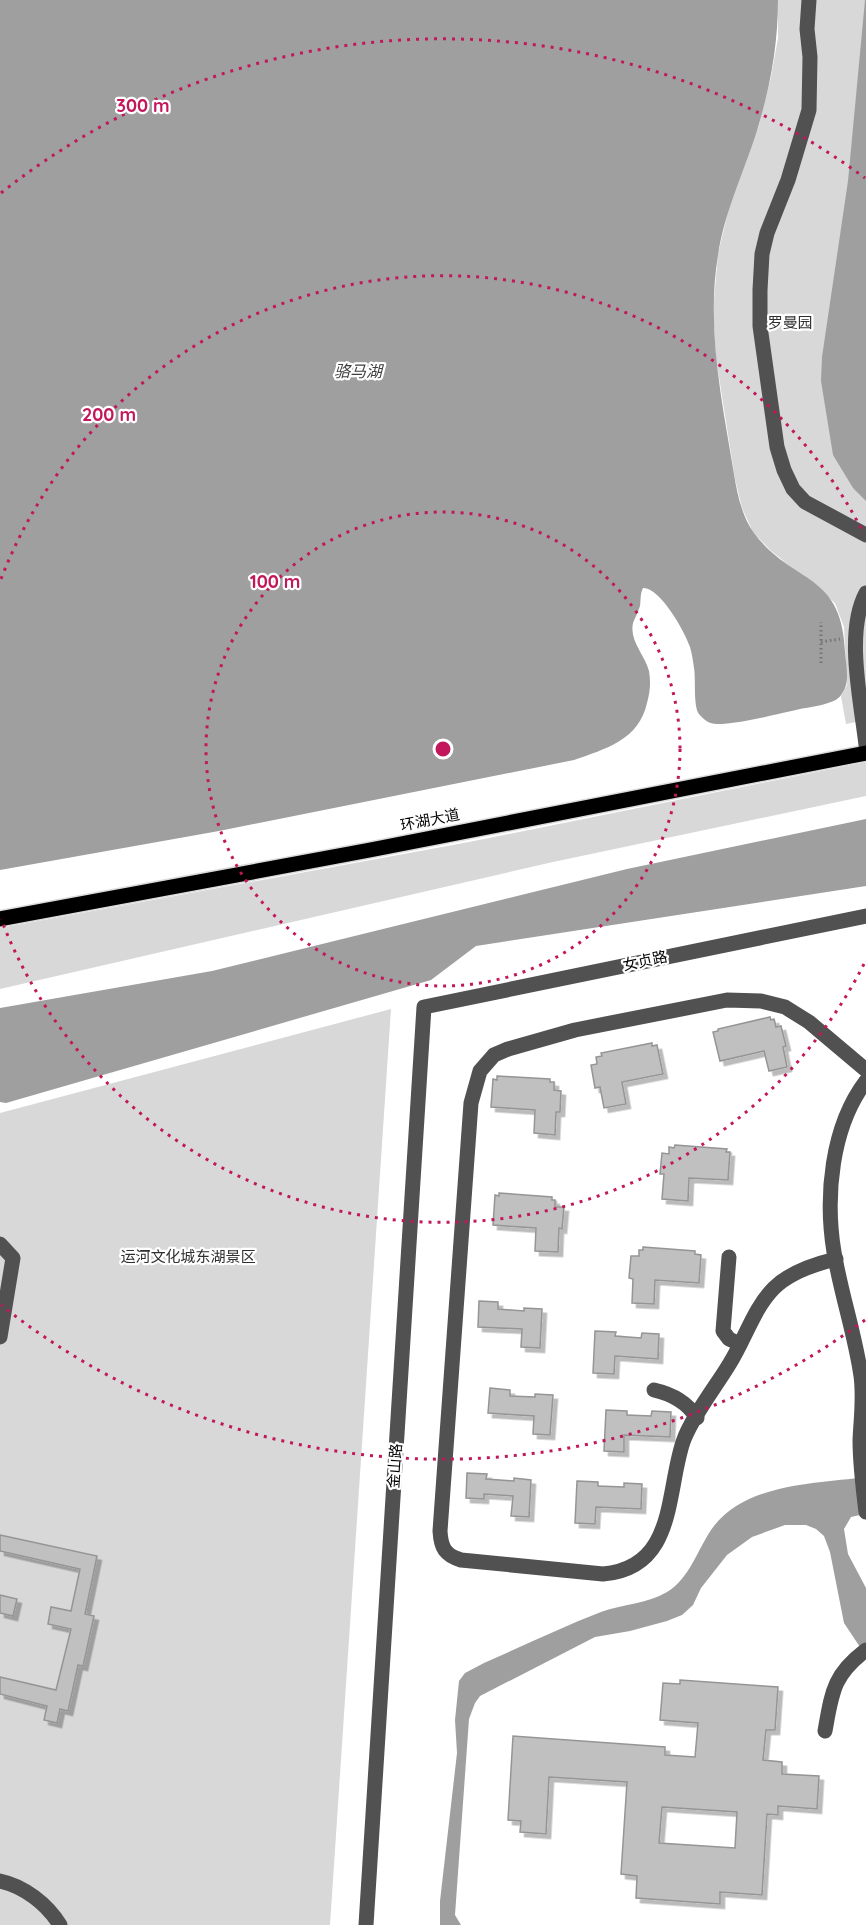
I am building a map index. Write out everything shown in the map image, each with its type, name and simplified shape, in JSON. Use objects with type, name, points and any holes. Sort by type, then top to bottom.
[{"type":"main road","name":"环湖大道","points":[[0,919],[866,753]]},
{"type":"street","points":[[809,0],[807,29],[810,57],[809,110],[762,254],[760,326],[777,447],[793,489],[805,502],[866,535]]},
{"type":"street","points":[[866,593],[856,620],[855,655],[864,709],[866,745]]},
{"type":"street","name":"女贞路","points":[[424,1007],[866,915]]},
{"type":"street","points":[[836,1259],[807,1268],[776,1286],[766,1297],[684,1441],[670,1502],[658,1539],[643,1559],[627,1570],[603,1574],[468,1561],[453,1557],[443,1549],[440,1531],[471,1103],[480,1071],[494,1055],[575,1030],[728,1000],[761,1001],[785,1007],[809,1022],[866,1070]]},
{"type":"street","name":"金山路","points":[[366,1925],[424,1007]]},
{"type":"street","points":[[866,1082],[851,1106],[840,1137],[836,1154],[831,1209],[836,1259],[861,1376],[863,1416],[860,1462],[866,1512]]},
{"type":"street","points":[[0,1244],[13,1258],[0,1336]]},
{"type":"street","points":[[729,1257],[723,1331],[729,1340],[740,1344]]},
{"type":"street","points":[[654,1390],[679,1399],[692,1409],[697,1418]]},
{"type":"street","points":[[825,1731],[838,1677],[862,1653]]},
{"type":"street","points":[[0,1881],[7,1882],[33,1896],[60,1925]]},
{"type":"path","points":[[821,622],[821,663]]},
{"type":"path","points":[[821,642],[845,639]]},
{"type":"green space","name":"罗曼园","points":[[778,0],[866,0],[866,720],[846,724],[841,696],[847,685],[844,627],[835,603],[770,550],[753,532],[742,508],[735,479],[716,358],[713,311],[718,254],[731,199],[759,125],[771,77],[778,38]]},
{"type":"green space","points":[[866,762],[866,796],[553,862],[0,989],[0,928],[469,842]]},
{"type":"green space","name":"运河文化城东湖景区","points":[[391,1009],[330,1925],[0,1925],[0,1113]]},
{"type":"water","name":"骆马湖","points":[[0,0],[778,0],[775,47],[767,93],[754,140],[726,221],[718,255],[714,310],[717,364],[735,481],[743,512],[754,533],[769,550],[825,592],[835,607],[842,626],[847,671],[846,684],[841,695],[836,700],[823,704],[747,721],[717,724],[707,721],[697,710],[694,668],[687,640],[664,602],[650,590],[643,588],[632,630],[635,642],[649,671],[648,699],[637,726],[609,747],[574,760],[219,831],[0,870]]},
{"type":"water","points":[[865,0],[866,501],[853,488],[833,455],[821,381],[822,357],[848,181]]},
{"type":"water","points":[[866,819],[866,886],[476,946],[431,980],[6,1103],[0,1102],[0,1008],[212,971],[627,869]]},
{"type":"water","points":[[866,1477],[860,1515],[851,1517],[844,1529],[848,1554],[866,1588],[866,1656],[844,1623],[830,1552],[824,1536],[816,1529],[806,1525],[785,1525],[752,1537],[727,1555],[701,1588],[693,1605],[682,1615],[630,1631],[595,1637],[480,1696],[469,1719],[455,1915],[461,1925],[440,1925],[440,1901],[457,1753],[455,1720],[459,1681],[465,1673],[586,1618],[667,1592],[687,1572],[711,1530],[725,1515],[742,1503],[781,1488]]},
{"type":"building","points":[[770,1017],[771,1020],[774,1019],[776,1027],[781,1026],[786,1046],[783,1047],[787,1067],[769,1071],[764,1051],[720,1061],[713,1032]]},
{"type":"building","points":[[652,1043],[652,1046],[657,1045],[663,1074],[622,1082],[626,1104],[604,1108],[600,1087],[595,1088],[591,1065],[597,1064],[596,1057],[602,1056],[601,1053]]},
{"type":"building","points":[[497,1076],[550,1079],[550,1082],[554,1082],[554,1090],[561,1091],[560,1112],[556,1112],[555,1135],[534,1133],[535,1110],[491,1107],[493,1079],[497,1080]]},
{"type":"building","points":[[675,1145],[727,1149],[726,1152],[730,1152],[728,1180],[689,1178],[688,1201],[662,1199],[664,1174],[660,1174],[662,1153],[669,1154],[669,1147],[674,1148]]},
{"type":"building","points":[[499,1193],[552,1197],[552,1200],[555,1200],[555,1207],[564,1207],[562,1229],[559,1228],[558,1252],[535,1251],[536,1228],[493,1225],[495,1195],[499,1196]]},
{"type":"building","points":[[643,1247],[695,1251],[695,1254],[701,1255],[699,1283],[655,1280],[654,1304],[632,1303],[633,1279],[629,1278],[631,1256],[639,1256],[639,1250],[643,1250]]},
{"type":"building","points":[[479,1301],[498,1302],[498,1309],[524,1311],[524,1308],[542,1309],[540,1348],[521,1347],[522,1329],[478,1327]]},
{"type":"building","points":[[595,1331],[616,1332],[615,1336],[641,1338],[642,1333],[659,1334],[658,1359],[615,1356],[614,1374],[593,1373]]},
{"type":"building","points":[[490,1388],[510,1390],[510,1396],[553,1395],[550,1435],[533,1434],[534,1416],[488,1413]]},
{"type":"building","points":[[606,1410],[627,1411],[627,1415],[651,1416],[652,1411],[671,1412],[670,1437],[624,1435],[624,1452],[604,1451]]},
{"type":"building","points":[[467,1473],[487,1474],[486,1479],[531,1480],[529,1517],[511,1516],[513,1496],[484,1494],[484,1499],[466,1498]]},
{"type":"building","points":[[577,1481],[598,1482],[598,1486],[624,1487],[624,1483],[642,1484],[641,1509],[596,1507],[595,1524],[575,1523]]},
{"type":"building","points":[[0,1535],[97,1556],[85,1614],[94,1616],[83,1666],[78,1665],[68,1711],[60,1709],[57,1723],[44,1720],[47,1706],[0,1694],[0,1677],[56,1690],[71,1629],[48,1624],[51,1607],[71,1611],[80,1569],[0,1551]]},
{"type":"building","points":[[0,1595],[17,1599],[13,1616],[0,1613]]},
{"type":"building","points":[[680,1680],[778,1687],[775,1730],[766,1730],[763,1760],[782,1762],[782,1774],[819,1776],[817,1809],[778,1806],[778,1815],[767,1814],[762,1895],[720,1892],[720,1904],[636,1898],[637,1876],[621,1874],[627,1782],[549,1777],[546,1834],[520,1832],[521,1821],[508,1820],[513,1736],[665,1747],[665,1755],[695,1757],[698,1723],[660,1720],[663,1683],[680,1684]],"holes":[[[662,1807],[737,1812],[735,1848],[659,1843]]]}]
